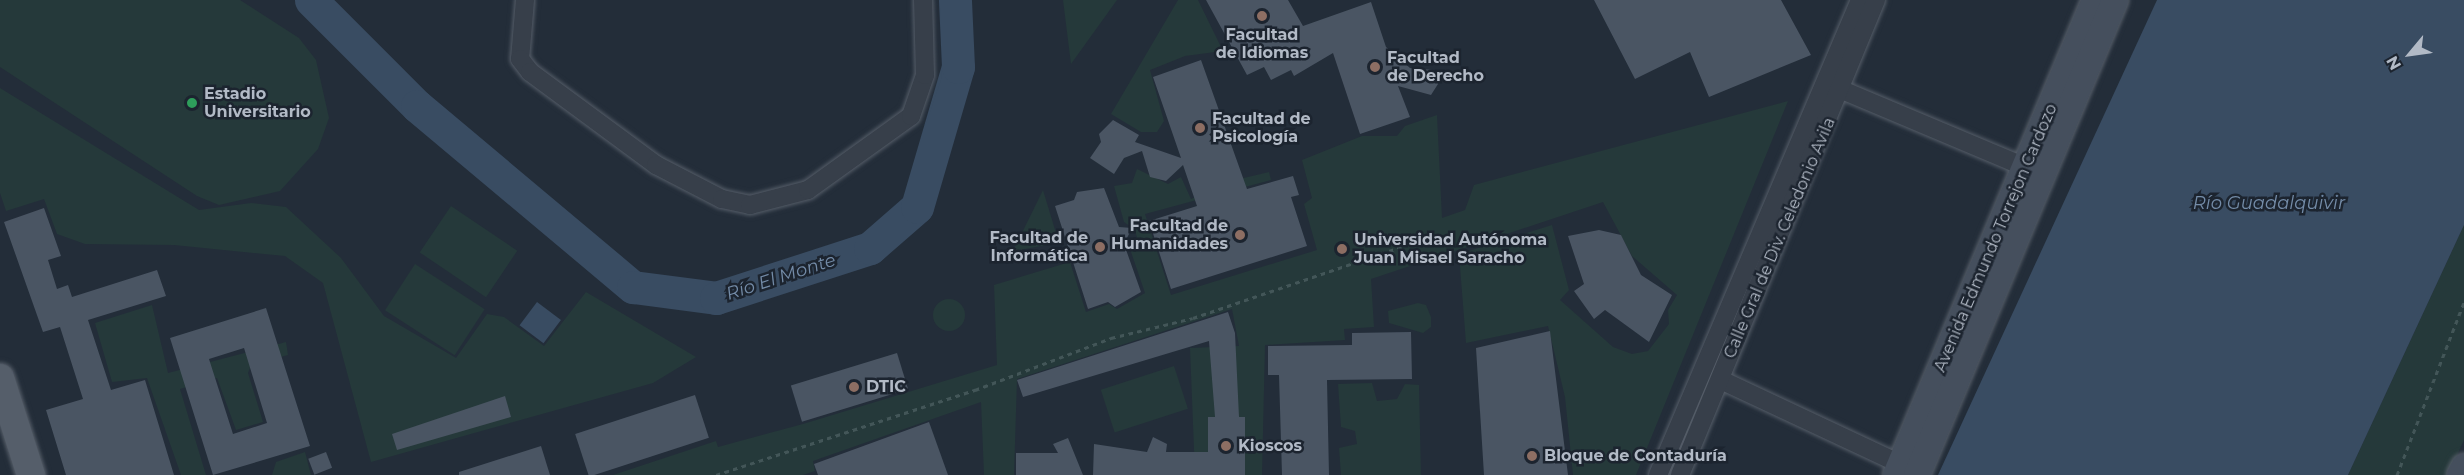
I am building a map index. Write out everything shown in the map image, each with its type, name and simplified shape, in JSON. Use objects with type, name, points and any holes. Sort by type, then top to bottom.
[{"type":"main road","points":[[0,378],[31,475]]},
{"type":"street","points":[[525,0],[520,51],[530,72],[656,165],[722,199],[750,205],[808,190],[911,116],[925,75],[923,0]]},
{"type":"street","points":[[1658,475],[1860,0]]},
{"type":"street","name":"Calle Gral de Div. Celedonio Avila","points":[[1680,475],[1842,90],[1876,0]]},
{"type":"street","name":"Avenida Edmundo Torrejon Cardozo","points":[[1908,471],[2025,167],[2095,0]]},
{"type":"street","name":"Avenida Edmundo Torrejon Cardozo","points":[[1908,471],[2115,0]]},
{"type":"street","points":[[1842,90],[2025,167]]},
{"type":"street","points":[[1721,380],[1908,471]]},
{"type":"street","points":[[2460,475],[2464,467]]},
{"type":"path","points":[[716,475],[975,390],[1111,338],[1184,321],[1415,242]]},
{"type":"path","points":[[2397,475],[2464,302]]},
{"type":"green space","name":"Estadio Universitario","points":[[0,0],[240,0],[299,38],[316,60],[329,118],[318,149],[280,191],[219,205],[197,196],[0,67]]},
{"type":"green space","points":[[1063,0],[1117,0],[1071,64]]},
{"type":"green space","points":[[1178,0],[1198,0],[1223,51],[1185,56],[1150,70],[1164,121],[1157,132],[1141,132],[1111,114]]},
{"type":"green space","points":[[0,88],[199,210],[251,203],[286,207],[341,258],[384,316],[456,358],[487,314],[504,317],[544,346],[586,292],[696,357],[653,383],[371,462],[323,283],[285,256],[174,245],[85,244],[57,234],[44,199],[6,211],[0,193]]},
{"type":"green space","points":[[1788,101],[1636,475],[1573,475],[1565,397],[1548,326],[1466,343],[1459,254],[1552,225],[1569,290],[1560,300],[1613,347],[1632,354],[1648,351],[1669,324],[1668,310],[1677,295],[1632,256],[1603,202],[1371,279],[1374,327],[1344,329],[1345,340],[1265,345],[1262,475],[1195,475],[1190,348],[1239,346],[1232,309],[1017,379],[1014,475],[984,475],[981,402],[813,461],[815,471],[803,475],[613,475],[716,441],[718,447],[803,424],[997,365],[994,285],[1070,262],[1086,312],[1109,304],[1117,309],[1145,293],[1129,246],[1137,237],[1134,229],[1124,222],[1114,186],[1132,183],[1137,169],[1168,184],[1181,177],[1191,199],[1231,181],[1269,172],[1271,180],[1145,214],[1171,295],[1317,250],[1304,204],[1312,198],[1302,160],[1362,136],[1397,136],[1405,126],[1437,115],[1442,218],[1465,210],[1474,185]]},
{"type":"green space","points":[[1043,190],[1059,243],[1013,251]]},
{"type":"green space","points":[[451,206],[517,251],[486,297],[420,252]]},
{"type":"green space","points":[[2464,225],[2464,440],[2448,475],[2348,475]]},
{"type":"green space","points":[[415,264],[485,309],[455,355],[385,310]]},
{"type":"green space","points":[[949,299],[960,304],[965,315],[960,326],[949,331],[938,326],[933,315],[938,304]]},
{"type":"green space","points":[[1418,303],[1426,305],[1431,317],[1431,327],[1423,333],[1389,323],[1388,311]]},
{"type":"green space","points":[[152,305],[168,373],[286,342],[288,355],[251,365],[248,373],[263,422],[236,430],[217,378],[180,389],[206,475],[181,475],[147,378],[112,382],[95,323]]},
{"type":"green space","points":[[1174,366],[1188,409],[1115,433],[1101,390]]},
{"type":"green space","points":[[1372,383],[1377,401],[1397,399],[1405,384],[1419,385],[1421,475],[1341,475],[1339,448],[1357,444],[1355,431],[1341,427],[1338,384]]},
{"type":"green space","points":[[305,452],[311,475],[272,475],[276,462]]},
{"type":"water","name":"Río Guadalquivir","points":[[2157,0],[2464,0],[2464,225],[2348,475],[1938,475]]},
{"type":"water","points":[[537,302],[561,320],[544,343],[520,325]]},
{"type":"building","points":[[1206,0],[1288,0],[1303,26],[1371,2],[1386,47],[1410,68],[1433,70],[1438,84],[1431,95],[1398,86],[1410,117],[1360,134],[1333,53],[1294,76],[1291,70],[1271,80],[1264,67],[1247,75]]},
{"type":"building","points":[[1594,0],[1781,0],[1811,55],[1709,97],[1690,52],[1635,79]]},
{"type":"building","points":[[1201,60],[1247,189],[1293,176],[1299,195],[1291,197],[1307,246],[1171,289],[1149,221],[1197,206],[1183,165],[1166,181],[1150,177],[1142,151],[1124,158],[1114,174],[1090,158],[1101,142],[1099,134],[1113,120],[1139,135],[1135,142],[1181,158],[1153,77]]},
{"type":"building","points":[[1104,188],[1119,227],[1132,228],[1124,244],[1141,292],[1115,307],[1108,302],[1088,309],[1055,206],[1074,200],[1077,192]]},
{"type":"building","points":[[44,208],[61,256],[48,260],[57,289],[68,285],[72,297],[157,270],[166,296],[88,320],[111,390],[145,380],[174,475],[66,475],[46,410],[83,399],[60,327],[43,332],[4,222]]},
{"type":"building","points":[[1599,230],[1621,235],[1641,275],[1672,295],[1649,342],[1605,310],[1594,319],[1574,291],[1584,284],[1568,236]]},
{"type":"building","points":[[266,308],[310,446],[213,475],[170,338]],"holes":[[[244,348],[267,423],[233,434],[209,359]]]},
{"type":"building","points":[[1228,312],[1235,333],[1239,417],[1245,417],[1245,475],[1093,475],[1094,444],[1147,452],[1153,437],[1167,444],[1166,452],[1208,452],[1208,417],[1215,417],[1209,341],[1023,397],[1017,380]]},
{"type":"building","points":[[1550,331],[1568,475],[1484,475],[1476,348]]},
{"type":"building","points":[[1411,332],[1412,379],[1327,380],[1329,475],[1282,475],[1279,375],[1268,375],[1268,346],[1352,345],[1352,333]]},
{"type":"building","points":[[897,353],[908,389],[802,422],[791,385]]},
{"type":"building","points":[[695,395],[709,438],[589,475],[575,434]]},
{"type":"building","points":[[505,396],[511,417],[397,450],[392,434]]},
{"type":"building","points":[[929,422],[948,475],[818,475],[814,464]]},
{"type":"building","points":[[1068,438],[1083,475],[1016,475],[1016,453],[1058,453],[1053,444]]},
{"type":"building","points":[[541,446],[550,475],[459,475],[459,472]]},
{"type":"building","points":[[326,452],[332,468],[314,475],[308,459]]},
{"type":"waterway","name":"Río El Monte","points":[[311,0],[417,106],[633,287],[716,298],[870,248],[917,207],[958,67],[955,0]]},
{"type":"place","name":"Facultad de Idiomas","points":[[1262,16]]},
{"type":"place","name":"Facultad de Derecho","points":[[1375,67]]},
{"type":"place","name":"Estadio Universitario","points":[[192,103]]},
{"type":"place","name":"Facultad de Psicología","points":[[1200,128]]},
{"type":"place","name":"Facultad de Humanidades","points":[[1240,235]]},
{"type":"place","name":"Facultad de Informática","points":[[1100,247]]},
{"type":"place","name":"Universidad Autónoma Juan Misael Saracho","points":[[1342,249]]},
{"type":"place","name":"DTIC","points":[[854,387]]},
{"type":"place","name":"Kioscos","points":[[1226,446]]},
{"type":"place","name":"Bloque de Contaduría","points":[[1532,456]]}]
